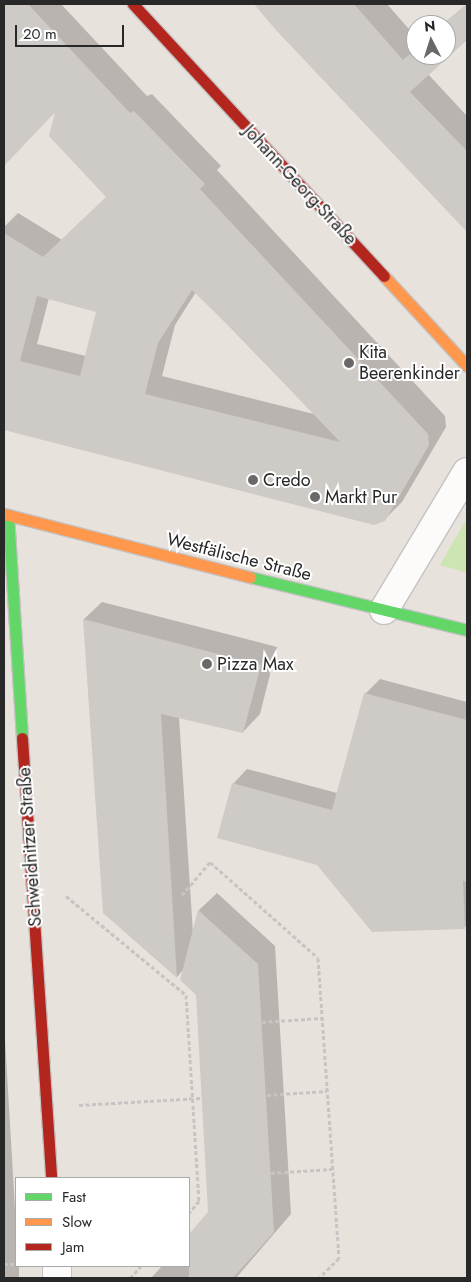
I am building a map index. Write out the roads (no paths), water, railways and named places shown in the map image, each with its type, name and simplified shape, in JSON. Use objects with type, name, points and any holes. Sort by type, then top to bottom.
[{"type":"street","name":"Johann-Georg-Straße","points":[[133,4],[467,366]]},
{"type":"street","points":[[384,610],[467,472]]},
{"type":"street","name":"Westfälische Straße","points":[[6,515],[467,630]]},
{"type":"street","name":"Schweidnitzer Straße","points":[[6,515],[32,869],[51,1177]]},
{"type":"place","name":"Kita Beerenkinder","points":[[349,363]]},
{"type":"place","name":"Credo","points":[[253,480]]},
{"type":"place","name":"Markt Pur","points":[[315,497]]},
{"type":"place","name":"Pizza Max","points":[[207,664]]}]
